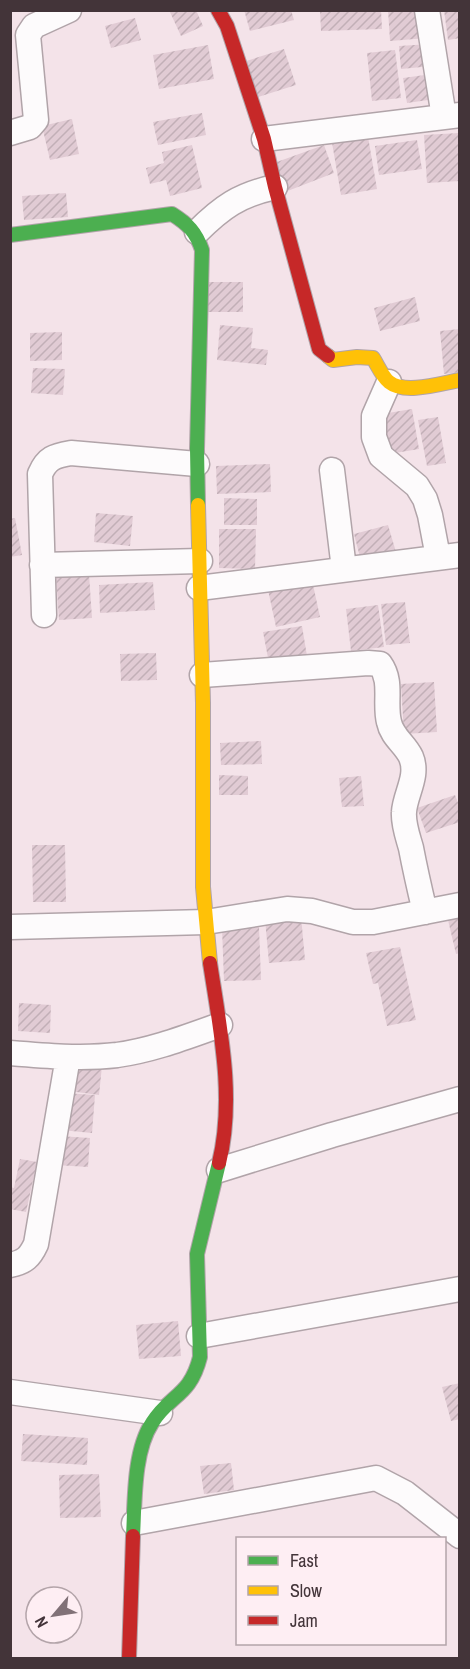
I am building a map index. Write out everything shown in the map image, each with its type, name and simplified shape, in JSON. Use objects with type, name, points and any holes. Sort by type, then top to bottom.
[{"type":"street","points":[[10,132],[30,127],[36,120],[28,42],[30,18],[69,10]]},
{"type":"street","points":[[218,10],[227,26],[264,139],[319,349],[333,360],[373,358],[389,382],[398,388],[459,380]]},
{"type":"street","points":[[264,139],[452,116],[427,10]]},
{"type":"street","points":[[197,232],[219,210],[231,202],[245,195],[275,187]]},
{"type":"street","points":[[10,235],[172,214],[197,232],[202,250],[197,464],[202,675],[203,886],[210,960],[226,1067],[226,1109],[224,1147],[197,1254],[198,1371],[180,1396],[160,1413],[147,1430],[139,1455],[135,1485],[129,1659]]},
{"type":"street","points":[[199,588],[449,556],[425,499],[417,486],[381,456],[374,437],[374,416],[389,382]]},
{"type":"street","points":[[44,615],[40,474],[45,462],[56,455],[71,453],[197,464]]},
{"type":"street","points":[[332,470],[344,569]]},
{"type":"street","points":[[42,565],[200,561]]},
{"type":"street","points":[[202,675],[380,664],[386,671],[388,683],[388,721],[393,734],[411,758],[411,788],[404,812],[425,912]]},
{"type":"street","points":[[10,927],[206,922],[287,909],[312,911],[353,922],[373,922],[459,905]]},
{"type":"street","points":[[10,1053],[68,1056],[118,1055],[169,1043],[220,1025]]},
{"type":"street","points":[[10,1265],[21,1263],[30,1257],[36,1244],[68,1056]]},
{"type":"street","points":[[219,1170],[459,1099]]},
{"type":"street","points":[[199,1336],[459,1288]]},
{"type":"street","points":[[10,1392],[160,1413]]},
{"type":"street","points":[[134,1523],[376,1478],[405,1493],[459,1536]]},
{"type":"building","points":[[169,10],[196,10],[203,26],[181,36]]},
{"type":"building","points":[[244,10],[291,10],[294,20],[250,31]]},
{"type":"building","points":[[320,10],[381,10],[382,29],[321,31]]},
{"type":"building","points":[[388,10],[425,10],[427,38],[390,41]]},
{"type":"building","points":[[444,10],[460,10],[460,38],[448,40]]},
{"type":"building","points":[[135,18],[141,40],[111,48],[105,26]]},
{"type":"building","points":[[430,44],[432,66],[401,69],[399,46]]},
{"type":"building","points":[[208,45],[214,79],[159,89],[153,55]]},
{"type":"building","points":[[284,49],[296,85],[255,98],[243,62]]},
{"type":"building","points":[[395,50],[401,98],[372,101],[367,53]]},
{"type":"building","points":[[432,74],[435,99],[407,103],[403,78]]},
{"type":"building","points":[[202,113],[206,135],[158,145],[153,122]]},
{"type":"building","points":[[72,119],[79,154],[50,160],[42,126]]},
{"type":"building","points":[[367,131],[377,189],[341,195],[331,137]]},
{"type":"building","points":[[459,133],[460,181],[427,183],[424,135]]},
{"type":"building","points":[[417,140],[422,169],[379,175],[375,146]]},
{"type":"building","points":[[192,145],[202,188],[170,196],[166,180],[150,184],[146,168],[164,163],[162,152]]},
{"type":"building","points":[[324,145],[334,173],[285,192],[274,163]]},
{"type":"building","points":[[66,193],[68,217],[24,220],[22,196]]},
{"type":"building","points":[[207,282],[243,282],[243,312],[207,312]]},
{"type":"building","points":[[415,297],[420,321],[380,331],[374,308]]},
{"type":"building","points":[[220,325],[253,328],[251,348],[268,350],[266,365],[217,360]]},
{"type":"building","points":[[460,329],[460,372],[444,374],[440,331]]},
{"type":"building","points":[[62,332],[62,360],[30,361],[30,333]]},
{"type":"building","points":[[33,368],[65,369],[63,395],[31,393]]},
{"type":"building","points":[[412,409],[419,449],[389,454],[382,414]]},
{"type":"building","points":[[438,417],[446,463],[427,466],[418,420]]},
{"type":"building","points":[[270,464],[271,492],[217,494],[216,466]]},
{"type":"building","points":[[224,498],[257,499],[257,525],[224,525]]},
{"type":"building","points":[[96,513],[133,516],[130,546],[94,542]]},
{"type":"building","points":[[15,518],[22,555],[10,557],[10,519]]},
{"type":"building","points":[[388,525],[396,552],[361,561],[354,534]]},
{"type":"building","points":[[219,529],[256,529],[255,569],[219,568]]},
{"type":"building","points":[[89,574],[92,618],[59,620],[56,576]]},
{"type":"building","points":[[312,580],[320,617],[276,627],[268,590]]},
{"type":"building","points":[[153,582],[155,610],[100,613],[99,585]]},
{"type":"building","points":[[405,602],[410,643],[386,645],[381,604]]},
{"type":"building","points":[[378,605],[384,647],[351,651],[346,609]]},
{"type":"building","points":[[302,626],[307,656],[269,663],[263,632]]},
{"type":"building","points":[[156,653],[157,680],[121,681],[120,654]]},
{"type":"building","points":[[434,682],[437,732],[404,734],[401,684]]},
{"type":"building","points":[[261,741],[262,764],[221,765],[220,743]]},
{"type":"building","points":[[219,775],[248,776],[248,795],[219,795]]},
{"type":"building","points":[[361,776],[364,806],[342,807],[339,778]]},
{"type":"building","points":[[455,795],[460,808],[460,822],[426,833],[417,808]]},
{"type":"building","points":[[32,845],[65,845],[66,902],[33,902]]},
{"type":"building","points":[[301,916],[305,960],[269,963],[265,919]]},
{"type":"building","points":[[460,916],[460,953],[456,954],[448,920]]},
{"type":"building","points":[[259,927],[261,980],[224,981],[222,928]]},
{"type":"building","points":[[400,947],[416,1020],[387,1026],[378,983],[373,984],[366,953]]},
{"type":"building","points":[[19,1003],[51,1005],[50,1033],[18,1031]]},
{"type":"building","points":[[73,1062],[102,1066],[99,1095],[69,1091]]},
{"type":"building","points":[[64,1093],[95,1095],[92,1133],[61,1130]]},
{"type":"building","points":[[59,1136],[90,1138],[88,1167],[56,1165]]},
{"type":"building","points":[[20,1159],[37,1162],[26,1212],[10,1209],[10,1187],[14,1188]]},
{"type":"building","points":[[178,1321],[181,1356],[139,1359],[136,1325]]},
{"type":"building","points":[[460,1383],[460,1419],[451,1421],[442,1387]]},
{"type":"building","points":[[23,1434],[88,1438],[87,1465],[21,1461]]},
{"type":"building","points":[[231,1463],[234,1490],[204,1494],[200,1466]]},
{"type":"building","points":[[99,1474],[101,1517],[60,1518],[59,1475]]},
{"type":"traffic: fast","points":[[10,235],[172,214],[194,233],[202,250],[197,449],[198,505]]},
{"type":"traffic: fast","points":[[133,1536],[136,1478],[141,1448],[159,1413],[191,1380],[200,1357],[197,1254],[219,1163]]},
{"type":"traffic: slow","points":[[328,356],[333,360],[373,358],[389,382],[404,388],[424,387],[460,380]]},
{"type":"traffic: slow","points":[[198,505],[203,703],[203,887],[210,963]]},
{"type":"traffic: jam","points":[[218,10],[227,26],[264,139],[319,349],[328,356]]},
{"type":"traffic: jam","points":[[210,963],[226,1088],[224,1138],[219,1163]]},
{"type":"traffic: jam","points":[[129,1658],[133,1536]]}]
